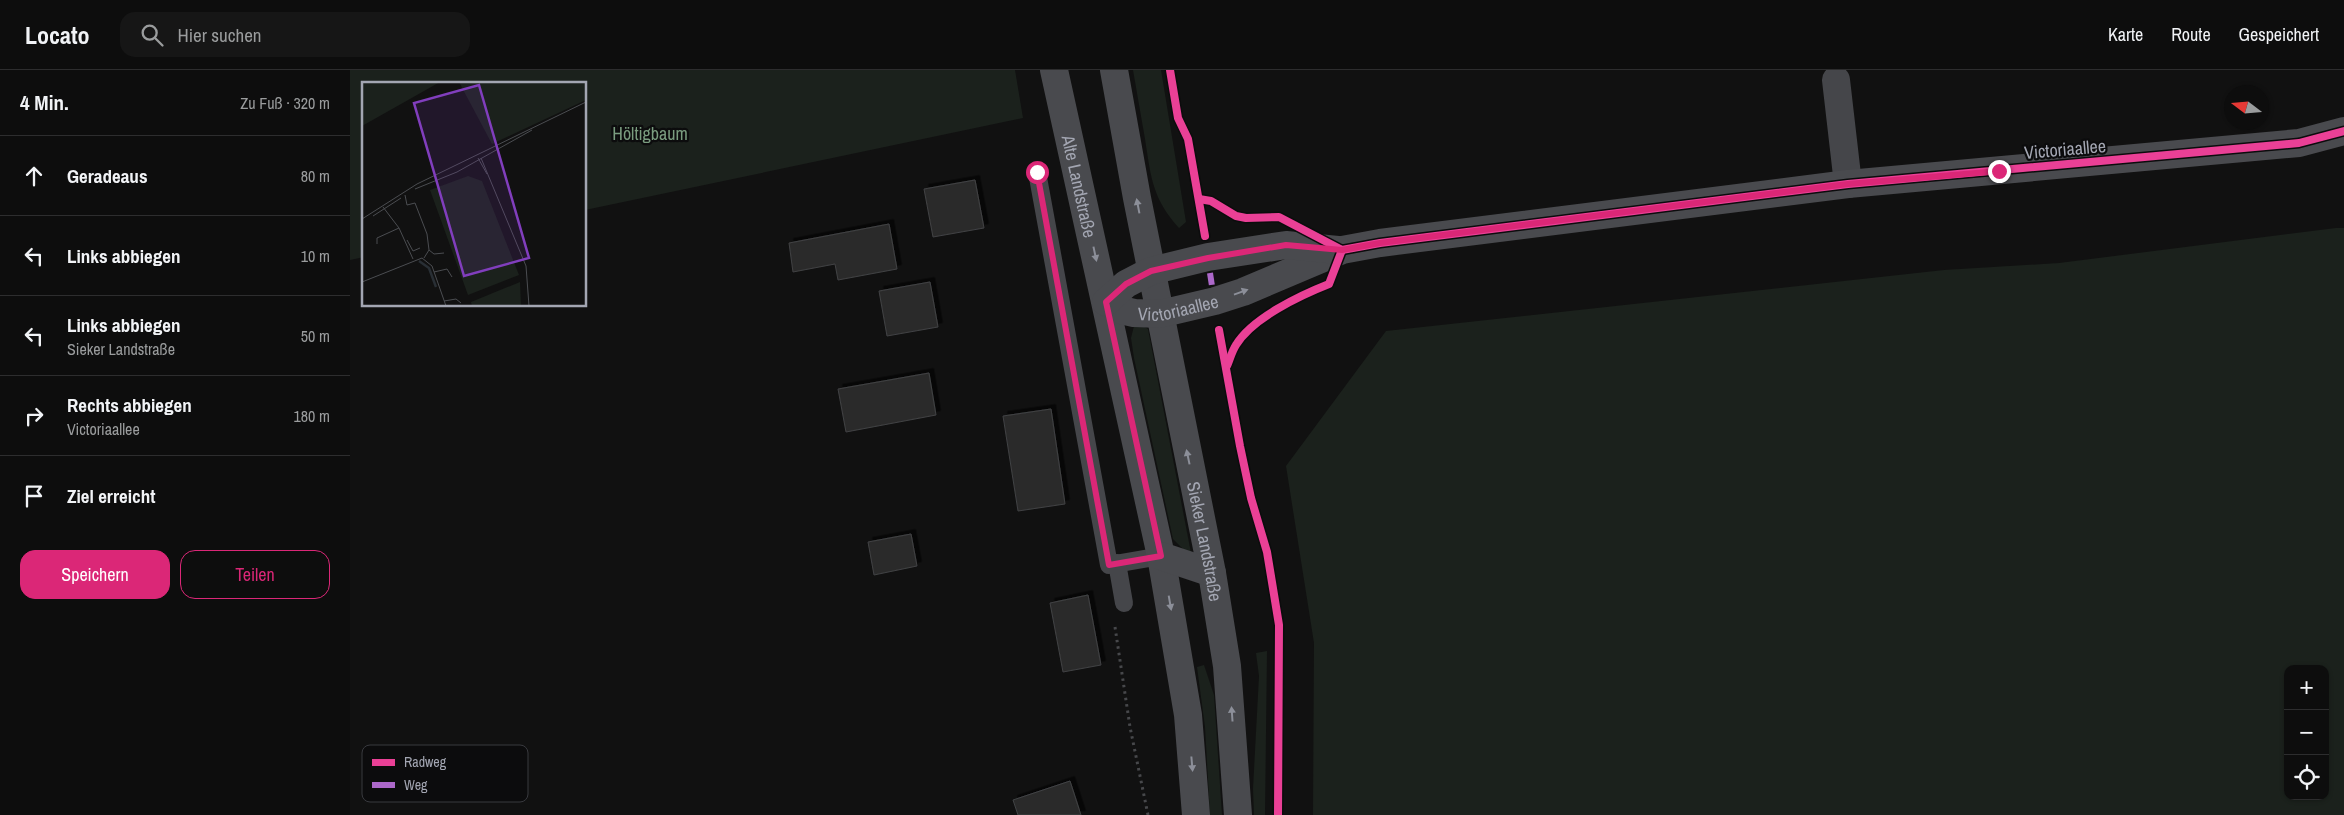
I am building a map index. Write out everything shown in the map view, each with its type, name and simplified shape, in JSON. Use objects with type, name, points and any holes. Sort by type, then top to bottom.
[{"type":"main road","name":"Alte Landstraße","points":[[1054,70],[1106,302]]},
{"type":"main road","points":[[1114,70],[1151,271]]},
{"type":"main road","name":"Victoriaallee","points":[[1342,250],[1286,245],[1208,258],[1151,271],[1126,284],[1106,302],[1121,310],[1134,313],[1160,314],[1215,301],[1243,292],[1342,250],[1380,243],[1848,184],[2299,143],[2344,131]]},
{"type":"main road","name":"Victoriaallee","points":[[2299,143],[2344,148]]},
{"type":"main road","name":"Sieker Landstraße","points":[[1151,271],[1212,573],[1227,666],[1238,815]]},
{"type":"main road","points":[[1106,302],[1161,556],[1188,715],[1196,815]]},
{"type":"main road","points":[[1161,556],[1212,573]]},
{"type":"street","points":[[1836,80],[1848,184]]},
{"type":"lane","points":[[1037,172],[1109,565],[1161,556]]},
{"type":"lane","points":[[1117,564],[1124,603]]},
{"type":"path","points":[[1124,603],[1114,625],[1130,726],[1148,815]]},
{"type":"green space","name":"Höltigbaum","points":[[350,70],[1015,70],[1023,118],[586,210],[586,82],[362,82],[362,257],[350,260]]},
{"type":"green space","points":[[1133,70],[1161,70],[1186,222],[1179,228],[1163,207],[1151,176]]},
{"type":"green space","points":[[2344,228],[2344,815],[1313,815],[1314,643],[1286,466],[1386,331],[1944,270],[2059,263]]},
{"type":"green space","points":[[1141,325],[1148,329],[1191,553],[1187,553],[1173,539],[1131,338],[1134,326]]},
{"type":"green space","points":[[1267,651],[1265,815],[1254,815],[1253,789],[1259,676],[1256,653]]},
{"type":"green space","points":[[1204,665],[1214,695],[1222,815],[1210,815],[1205,727],[1197,667]]},
{"type":"building","points":[[975,180],[984,228],[933,237],[924,189]]},
{"type":"building","points":[[889,224],[897,269],[838,280],[835,264],[793,272],[789,243]]},
{"type":"building","points":[[930,282],[938,327],[887,336],[879,291]]},
{"type":"building","points":[[929,373],[936,415],[846,432],[838,389]]},
{"type":"building","points":[[1051,409],[1065,504],[1018,511],[1003,416]]},
{"type":"building","points":[[911,534],[917,566],[874,575],[868,542]]},
{"type":"building","points":[[1088,595],[1101,665],[1063,672],[1050,603]]},
{"type":"building","points":[[1070,781],[1081,815],[1018,815],[1013,800]]},
{"type":"marked path","points":[[1210,273],[1212,286]]},
{"type":"cycle path","points":[[1170,70],[1178,118],[1188,139],[1205,236]]},
{"type":"cycle path","points":[[1342,250],[1380,243],[1848,184],[2299,143],[2344,131]]},
{"type":"cycle path","points":[[1199,199],[1211,201],[1236,216],[1246,218],[1279,217],[1342,250]]},
{"type":"cycle path","points":[[1227,366],[1236,345],[1253,326],[1278,308],[1329,284],[1342,250]]},
{"type":"cycle path","points":[[1219,330],[1251,498],[1267,552],[1279,625],[1278,815]]},
{"type":"route","points":[[1037,172],[1109,565],[1161,556],[1106,302],[1116,292],[1137,277],[1151,271],[1208,258],[1286,245],[1342,250],[1380,243],[1848,184],[1999,171]]}]
